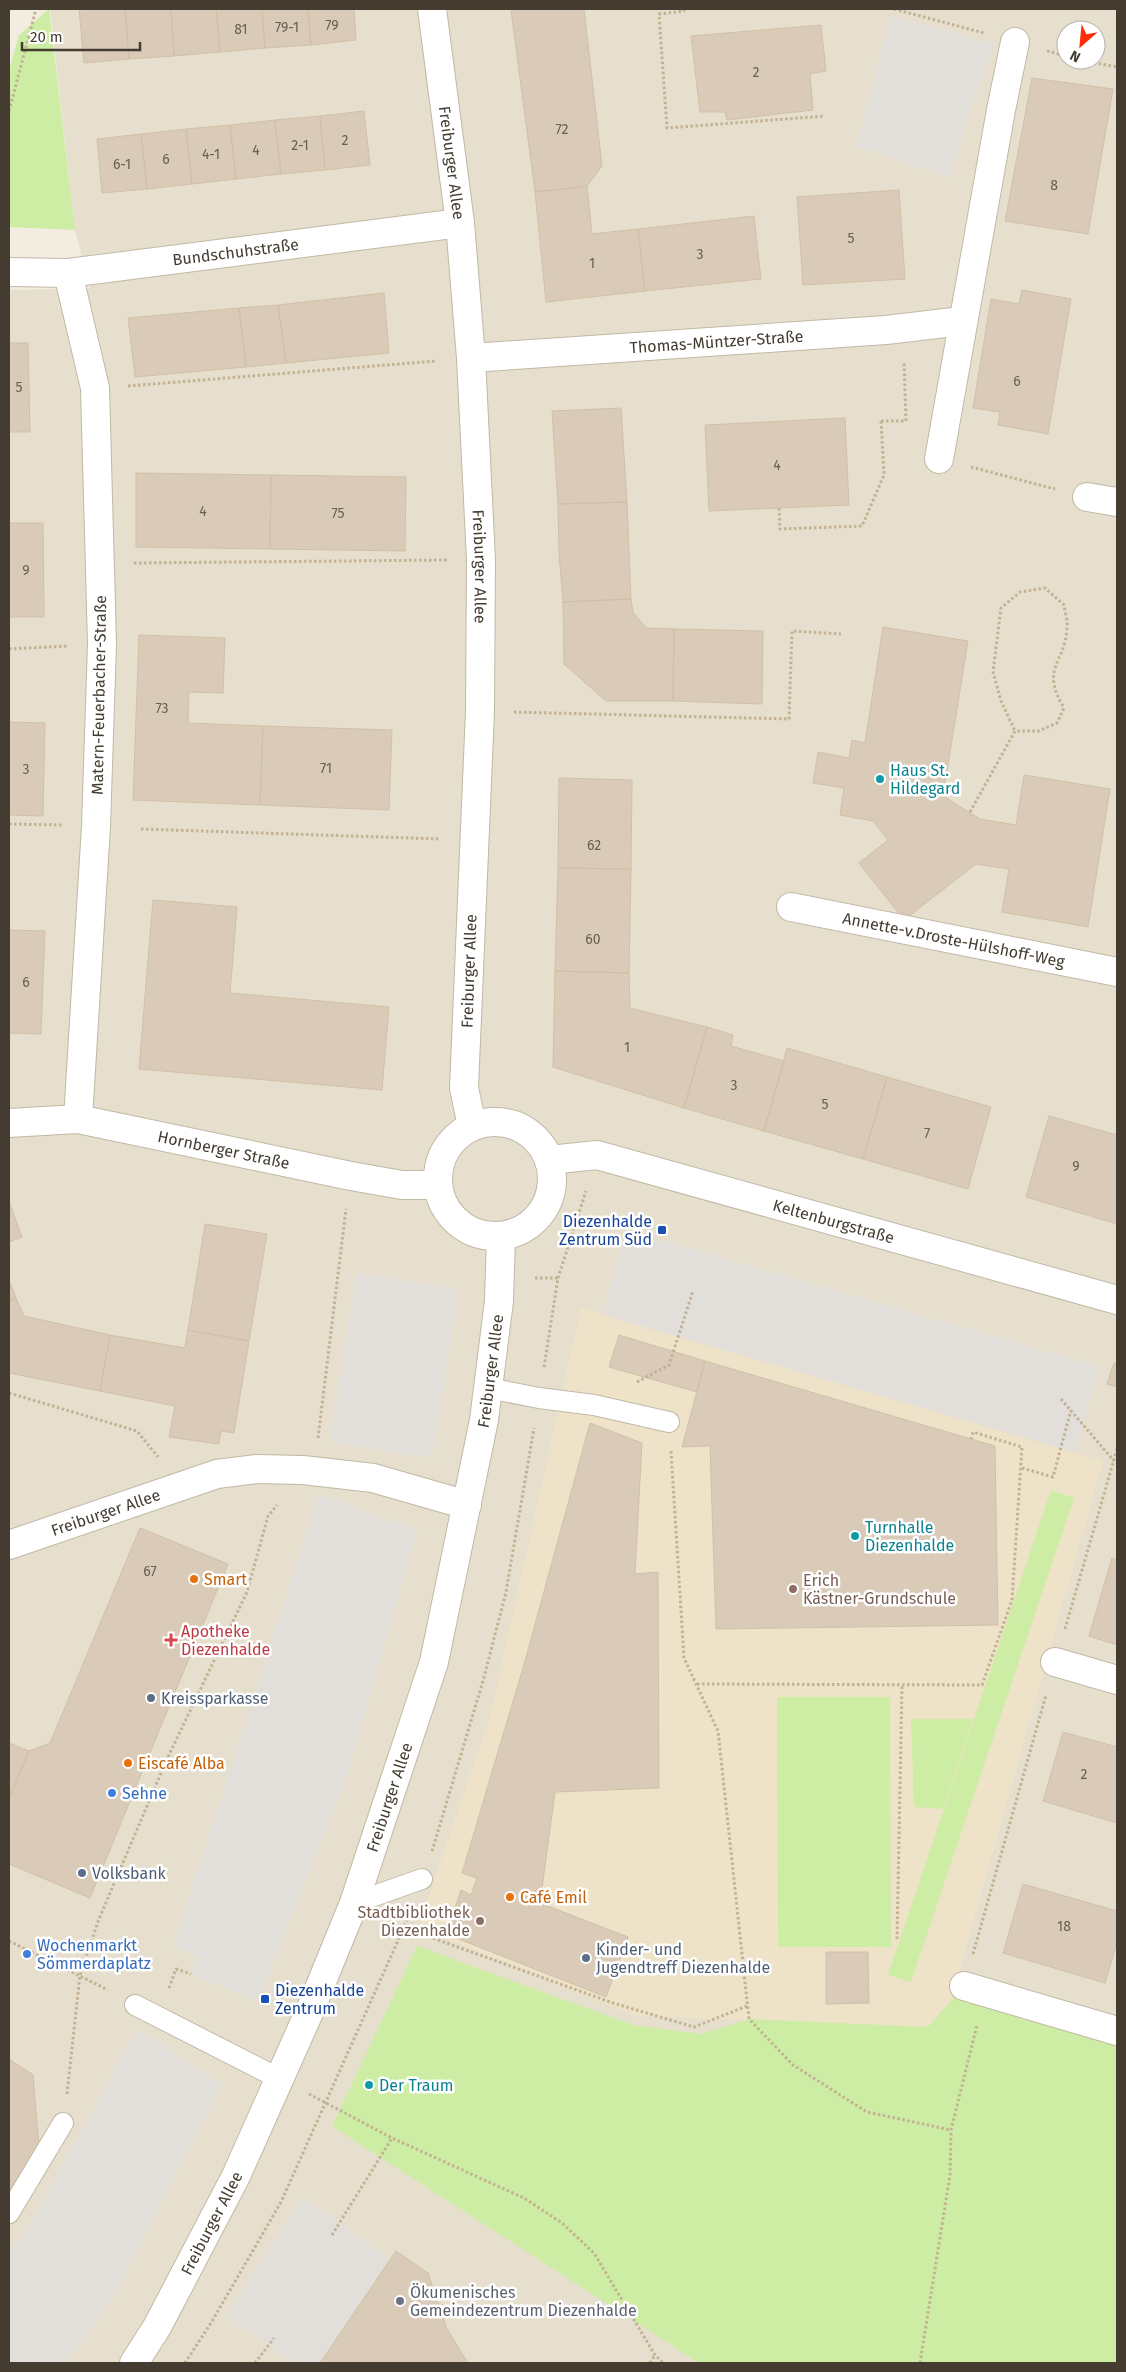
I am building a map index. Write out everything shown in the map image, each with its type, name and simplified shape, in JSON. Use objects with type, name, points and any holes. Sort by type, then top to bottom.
[{"type":"street","name":"Freiburger Allee","points":[[432,9],[460,223],[471,358],[481,560],[480,711],[464,1088],[472,1126]]},
{"type":"street","points":[[938,459],[1015,42]]},
{"type":"street","name":"Bundschuhstraße","points":[[9,272],[68,273],[460,223]]},
{"type":"street","name":"Matern-Feuerbacher-Straße","points":[[68,273],[95,388],[102,644],[96,826],[78,1119]]},
{"type":"street","name":"Thomas-Müntzer-Straße","points":[[471,358],[886,330],[962,321]]},
{"type":"street","points":[[1087,497],[1117,502]]},
{"type":"street","name":"Annette-v.Droste-Hülshoff-Weg","points":[[791,907],[1117,972]]},
{"type":"street","name":"Hornberger Straße","points":[[9,1123],[78,1119],[351,1176],[402,1185],[438,1186]]},
{"type":"street","points":[[495,1121],[518,1126],[537,1139],[549,1160],[553,1177],[550,1194],[543,1210],[532,1223],[517,1232],[500,1236],[483,1234],[466,1228],[443,1203],[438,1186],[440,1161],[452,1140],[472,1126],[495,1121]]},
{"type":"street","name":"Keltenburgstraße","points":[[549,1160],[597,1155],[1117,1300]]},
{"type":"street","name":"Freiburger Allee","points":[[134,2363],[157,2327],[236,2176],[280,2079],[354,1903],[434,1662],[468,1505],[488,1388],[499,1301],[500,1236]]},
{"type":"street","name":"Freiburger Allee","points":[[9,1545],[217,1474],[257,1469],[304,1470],[373,1478],[468,1505]]},
{"type":"street","points":[[1055,1662],[1117,1680]]},
{"type":"street","points":[[974,1989],[1117,2031]]},
{"type":"lane","points":[[488,1388],[539,1398],[594,1405],[669,1422]]},
{"type":"lane","points":[[354,1903],[422,1879]]},
{"type":"lane","points":[[135,2005],[280,2079]]},
{"type":"lane","points":[[9,2213],[63,2123]]},
{"type":"path","points":[[9,111],[36,9]]},
{"type":"path","points":[[684,9],[684,11],[659,14],[667,128],[825,116]]},
{"type":"path","points":[[95,388],[471,358]]},
{"type":"path","points":[[780,508],[780,529],[862,526],[884,475],[881,421],[906,421],[904,372]]},
{"type":"path","points":[[938,459],[1087,497]]},
{"type":"path","points":[[100,564],[481,560]]},
{"type":"path","points":[[1045,588],[1064,605],[1067,628],[1052,678],[1055,692],[1064,708],[1057,723],[1039,731],[1015,731],[1001,701],[993,672],[1000,608],[1020,592],[1045,588]]},
{"type":"path","points":[[480,711],[789,719],[792,631],[841,634]]},
{"type":"path","points":[[9,649],[102,644]]},
{"type":"path","points":[[970,812],[1015,731]]},
{"type":"path","points":[[9,824],[96,826]]},
{"type":"path","points":[[141,830],[474,840]]},
{"type":"path","points":[[63,2123],[80,1975],[99,1919],[167,1759],[247,1592],[268,1516],[304,1470],[317,1444],[351,1176]]},
{"type":"path","points":[[594,1405],[669,1365],[693,1291]]},
{"type":"path","points":[[9,1393],[137,1431],[181,1486]]},
{"type":"path","points":[[1061,1399],[1114,1461]]},
{"type":"path","points":[[1022,1468],[1053,1477],[1071,1410]]},
{"type":"path","points":[[669,1422],[684,1658],[718,1731],[749,2019],[793,2065],[867,2112],[951,2130]]},
{"type":"path","points":[[696,1684],[982,1685],[1012,1600],[1022,1447],[973,1432],[971,1439]]},
{"type":"path","points":[[920,2363],[950,2175],[951,2130],[974,1989],[1055,1662],[1117,1449]]},
{"type":"path","points":[[896,1939],[902,1685]]},
{"type":"path","points":[[405,1928],[613,2003],[694,2027],[747,2006]]},
{"type":"path","points":[[9,1940],[135,2005]]},
{"type":"path","points":[[280,2079],[392,2138],[524,2198],[562,2223],[594,2252],[655,2356],[663,2363]]},
{"type":"path","points":[[332,2235],[392,2138]]},
{"type":"path","points":[[255,2363],[274,2338]]},
{"type":"path","points":[[650,2363],[655,2356]]},
{"type":"shaded area","points":[[50,9],[1117,9],[1117,2363],[9,2363],[9,290],[90,288],[75,230]]},
{"type":"shaded area","points":[[891,16],[995,44],[973,101],[950,178],[856,146]]},
{"type":"shaded area","points":[[626,1230],[1100,1367],[1075,1452],[603,1315]]},
{"type":"shaded area","points":[[356,1273],[459,1289],[432,1458],[330,1442]]},
{"type":"shaded area","name":"Erich Kästner-Grundschule","points":[[581,1308],[1103,1461],[951,2001],[928,2027],[636,2016],[418,1927],[490,1717]]},
{"type":"shaded area","points":[[319,1494],[417,1530],[346,1779],[258,2002],[191,1974],[199,1957],[173,1947]]},
{"type":"shaded area","points":[[138,2028],[222,2085],[111,2301],[65,2363],[9,2363],[9,2253],[29,2226]]},
{"type":"shaded area","points":[[302,2197],[390,2259],[320,2363],[295,2363],[226,2316]]},
{"type":"green space","points":[[49,9],[75,230],[9,227],[9,70],[19,35]]},
{"type":"green space","points":[[1051,1490],[1074,1498],[911,1982],[888,1975]]},
{"type":"green space","points":[[777,1697],[890,1697],[891,1947],[778,1947]]},
{"type":"green space","points":[[911,1719],[973,1719],[943,1809],[914,1807]]},
{"type":"green space","points":[[417,1946],[633,2025],[702,2034],[749,2019],[928,2027],[964,1986],[1117,2031],[1117,2363],[699,2363],[332,2126]]},
{"type":"building","points":[[79,9],[125,9],[129,59],[84,63]]},
{"type":"building","points":[[125,9],[171,9],[174,56],[129,59]]},
{"type":"building","points":[[171,9],[216,9],[220,52],[174,56]]},
{"type":"building","points":[[216,9],[262,9],[265,48],[220,52]]},
{"type":"building","points":[[262,9],[308,9],[311,45],[265,48]]},
{"type":"building","points":[[308,9],[354,9],[356,40],[311,45]]},
{"type":"building","points":[[584,9],[602,166],[587,186],[535,192],[511,10]]},
{"type":"building","points":[[821,25],[826,71],[810,74],[813,110],[727,120],[725,112],[700,112],[691,36]]},
{"type":"building","points":[[1032,78],[1113,89],[1088,234],[1005,221]]},
{"type":"building","points":[[364,111],[370,165],[325,170],[320,116]]},
{"type":"building","points":[[320,116],[325,170],[281,174],[275,120]]},
{"type":"building","points":[[275,120],[281,174],[236,179],[230,125]]},
{"type":"building","points":[[230,125],[236,179],[192,184],[186,129]]},
{"type":"building","points":[[186,129],[192,184],[147,189],[141,134]]},
{"type":"building","points":[[141,134],[147,189],[102,193],[97,139]]},
{"type":"building","points":[[587,186],[592,234],[638,229],[645,291],[546,302],[535,192]]},
{"type":"building","points":[[899,190],[905,279],[803,285],[797,197]]},
{"type":"building","points":[[754,216],[761,279],[645,291],[638,229]]},
{"type":"building","points":[[1022,290],[1071,299],[1048,434],[998,425],[1000,412],[973,408],[991,299],[1019,304]]},
{"type":"building","points":[[384,293],[389,353],[286,363],[278,305]]},
{"type":"building","points":[[278,305],[286,363],[246,367],[239,308]]},
{"type":"building","points":[[239,308],[246,367],[135,377],[128,318]]},
{"type":"building","points":[[9,343],[28,343],[30,432],[9,432]]},
{"type":"building","points":[[621,408],[627,502],[558,504],[552,411]]},
{"type":"building","points":[[845,418],[849,505],[709,511],[705,425]]},
{"type":"building","points":[[136,473],[271,475],[270,549],[136,547]]},
{"type":"building","points":[[271,475],[406,477],[405,551],[270,549]]},
{"type":"building","points":[[627,502],[631,599],[563,602],[558,504]]},
{"type":"building","points":[[9,523],[43,523],[44,617],[9,617]]},
{"type":"building","points":[[631,599],[633,612],[646,628],[674,629],[673,701],[606,701],[564,664],[563,602]]},
{"type":"building","name":"Haus St. Hildegard","points":[[883,627],[968,641],[943,796],[980,819],[1016,825],[1024,775],[1110,789],[1088,927],[1002,912],[1009,869],[976,864],[904,920],[859,863],[888,840],[873,821],[840,815],[844,788],[813,783],[818,752],[849,758],[852,740],[865,743]]},
{"type":"building","points":[[674,629],[763,631],[762,704],[673,701]]},
{"type":"building","points":[[139,635],[225,638],[223,693],[189,692],[188,723],[263,726],[260,805],[133,800]]},
{"type":"building","points":[[9,722],[45,723],[43,816],[9,815]]},
{"type":"building","points":[[263,726],[392,730],[389,810],[260,805]]},
{"type":"building","points":[[559,778],[632,780],[631,869],[558,868]]},
{"type":"building","points":[[558,868],[631,869],[629,973],[555,971]]},
{"type":"building","points":[[153,900],[237,907],[230,993],[389,1007],[382,1090],[139,1069]]},
{"type":"building","points":[[9,930],[45,931],[41,1034],[9,1033]]},
{"type":"building","points":[[555,971],[629,973],[630,1008],[707,1027],[684,1108],[553,1067]]},
{"type":"building","points":[[707,1027],[733,1035],[731,1046],[784,1061],[764,1131],[684,1108]]},
{"type":"building","points":[[787,1048],[887,1077],[863,1159],[764,1131]]},
{"type":"building","points":[[887,1077],[991,1107],[968,1189],[863,1159]]},
{"type":"building","points":[[1049,1116],[1117,1135],[1117,1224],[1026,1197]]},
{"type":"building","points":[[9,1202],[22,1237],[9,1242]]},
{"type":"building","points":[[205,1224],[267,1234],[249,1341],[188,1330]]},
{"type":"building","points":[[9,1280],[16,1298],[9,1301]]},
{"type":"building","points":[[16,1298],[24,1316],[110,1335],[100,1391],[9,1373],[9,1301]]},
{"type":"building","points":[[188,1330],[249,1341],[234,1433],[221,1431],[219,1444],[169,1437],[175,1406],[100,1391],[110,1335],[185,1348]]},
{"type":"building","points":[[619,1335],[705,1361],[697,1392],[609,1367]]},
{"type":"building","name":"Turnhalle Diezenhalde","points":[[705,1361],[995,1446],[998,1625],[716,1629],[710,1446],[682,1447]]},
{"type":"building","points":[[1114,1363],[1117,1364],[1117,1387],[1107,1384]]},
{"type":"building","points":[[590,1423],[642,1443],[635,1574],[658,1572],[659,1788],[555,1792],[540,1903],[628,1937],[606,1997],[446,1934],[461,1890],[471,1895],[477,1878],[462,1873],[525,1661]]},
{"type":"building","points":[[140,1528],[228,1564],[90,1898],[9,1864],[9,1799],[29,1751],[50,1743]]},
{"type":"building","points":[[1112,1558],[1117,1560],[1117,1645],[1089,1636]]},
{"type":"building","points":[[1063,1732],[1117,1747],[1117,1823],[1043,1801]]},
{"type":"building","points":[[9,1743],[29,1751],[9,1799]]},
{"type":"building","points":[[1023,1884],[1117,1911],[1117,1942],[1105,1983],[1003,1953]]},
{"type":"building","points":[[826,1952],[868,1952],[869,2003],[826,2004]]},
{"type":"building","points":[[9,2059],[33,2075],[39,2147],[9,2191]]},
{"type":"building","name":"Ökumenisches Gemeindezentrum Diezenhalde","points":[[396,2251],[428,2273],[447,2329],[468,2363],[320,2363]]},
{"type":"place","name":"Haus St. Hildegard","points":[[880,779]]},
{"type":"place","name":"Diezenhalde Zentrum Süd","points":[[662,1230]]},
{"type":"place","name":"Turnhalle Diezenhalde","points":[[855,1536]]},
{"type":"place","name":"Smart","points":[[194,1579]]},
{"type":"place","name":"Erich Kästner-Grundschule","points":[[793,1589]]},
{"type":"place","name":"Apotheke Diezenhalde","points":[[171,1640]]},
{"type":"place","name":"Kreissparkasse","points":[[151,1698]]},
{"type":"place","name":"Eiscafé Alba","points":[[128,1763]]},
{"type":"place","name":"Sehne","points":[[112,1793]]},
{"type":"place","name":"Volksbank","points":[[82,1873]]},
{"type":"place","name":"Café Emil","points":[[510,1897]]},
{"type":"place","name":"Stadtbibliothek Diezenhalde","points":[[480,1921]]},
{"type":"place","name":"Wochenmarkt Sömmerdaplatz","points":[[27,1954]]},
{"type":"place","name":"Kinder- und Jugendtreff Diezenhalde","points":[[586,1958]]},
{"type":"place","name":"Diezenhalde Zentrum","points":[[265,1999]]},
{"type":"place","name":"Der Traum","points":[[369,2085]]},
{"type":"place","name":"Ökumenisches Gemeindezentrum Diezenhalde","points":[[400,2301]]}]
